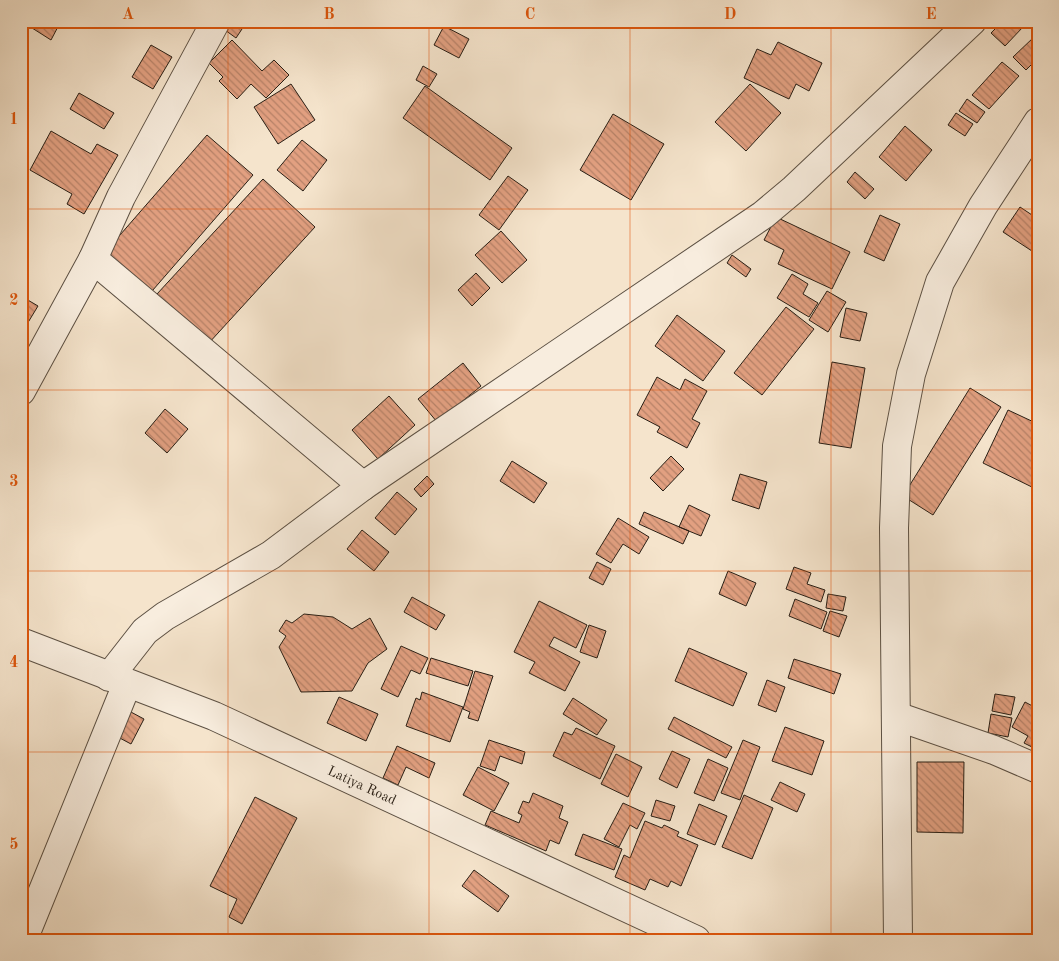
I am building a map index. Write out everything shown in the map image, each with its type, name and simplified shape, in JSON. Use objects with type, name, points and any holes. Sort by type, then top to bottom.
[{"type":"street","points":[[21,391],[93,259],[121,197],[216,21]]},
{"type":"street","points":[[24,940],[118,680],[145,631],[165,616],[271,555],[363,486],[763,215],[794,189],[972,21]]},
{"type":"street","points":[[898,940],[894,528],[897,446],[911,374],[940,282],[983,206],[1038,122]]},
{"type":"street","points":[[93,259],[363,486]]},
{"type":"street","name":"Latiya Road","points":[[21,642],[214,716],[696,940]]},
{"type":"street","points":[[896,716],[994,750],[1038,769]]},
{"type":"building","points":[[21,21],[61,21],[51,40]]},
{"type":"building","points":[[231,21],[238,21],[244,26],[236,38],[225,30]]},
{"type":"building","points":[[449,21],[466,21],[463,28]]},
{"type":"building","points":[[494,21],[510,21],[506,28]]},
{"type":"building","points":[[1003,21],[1017,21],[1023,27],[1005,46],[991,33]]},
{"type":"building","points":[[444,26],[469,39],[459,58],[434,45]]},
{"type":"building","points":[[1034,37],[1038,41],[1038,58],[1026,70],[1013,57]]},
{"type":"building","points":[[232,40],[262,71],[274,60],[289,75],[266,98],[251,84],[237,99],[219,81],[223,77],[209,63]]},
{"type":"building","points":[[778,42],[822,63],[809,91],[796,84],[789,99],[744,78],[757,49],[771,55]]},
{"type":"building","points":[[151,45],[172,57],[153,89],[132,77]]},
{"type":"building","points":[[1002,62],[1019,76],[989,109],[972,95]]},
{"type":"building","points":[[423,66],[437,74],[429,87],[416,80]]},
{"type":"building","points":[[291,84],[315,120],[278,144],[254,107]]},
{"type":"building","points":[[750,84],[781,113],[746,151],[715,122]]},
{"type":"building","points":[[425,86],[512,148],[490,180],[403,118]]},
{"type":"building","points":[[79,93],[114,113],[104,129],[70,109]]},
{"type":"building","points":[[967,99],[985,112],[977,123],[959,111]]},
{"type":"building","points":[[956,113],[973,124],[965,136],[948,125]]},
{"type":"building","points":[[613,114],[664,144],[631,200],[580,170]]},
{"type":"building","points":[[905,126],[932,150],[906,181],[879,157]]},
{"type":"building","points":[[51,131],[91,154],[97,144],[118,155],[84,214],[67,204],[72,194],[30,170]]},
{"type":"building","points":[[207,135],[253,175],[139,306],[93,266]]},
{"type":"building","points":[[302,140],[327,160],[303,191],[277,170]]},
{"type":"building","points":[[855,172],[874,189],[865,199],[847,182]]},
{"type":"building","points":[[508,176],[528,190],[499,230],[479,215]]},
{"type":"building","points":[[263,179],[315,227],[197,356],[145,307]]},
{"type":"building","points":[[1020,207],[1038,219],[1038,255],[1003,232]]},
{"type":"building","points":[[880,215],[900,224],[884,261],[864,252]]},
{"type":"building","points":[[776,217],[850,252],[832,289],[778,264],[784,250],[764,240]]},
{"type":"building","points":[[501,231],[527,260],[502,283],[475,255]]},
{"type":"building","points":[[732,255],[751,269],[746,277],[727,263]]},
{"type":"building","points":[[476,273],[490,288],[472,306],[458,290]]},
{"type":"building","points":[[792,274],[808,284],[803,294],[818,303],[809,317],[777,298]]},
{"type":"building","points":[[827,291],[846,302],[828,332],[809,320]]},
{"type":"building","points":[[21,296],[38,306],[21,334]]},
{"type":"building","points":[[786,307],[814,329],[762,395],[734,373]]},
{"type":"building","points":[[846,308],[867,313],[860,341],[840,337]]},
{"type":"building","points":[[677,315],[725,351],[703,381],[655,346]]},
{"type":"building","points":[[832,362],[865,368],[851,448],[819,443]]},
{"type":"building","points":[[463,363],[481,386],[437,422],[418,399]]},
{"type":"building","points":[[657,377],[680,390],[685,379],[707,391],[692,419],[700,423],[687,448],[657,432],[660,427],[637,415]]},
{"type":"building","points":[[970,388],[1001,407],[933,515],[903,496]]},
{"type":"building","points":[[389,396],[415,425],[378,459],[352,430]]},
{"type":"building","points":[[165,409],[188,429],[167,453],[145,433]]},
{"type":"building","points":[[1008,410],[1038,424],[1038,490],[983,463]]},
{"type":"building","points":[[671,456],[684,469],[663,491],[650,478]]},
{"type":"building","points":[[512,461],[547,483],[534,503],[500,481]]},
{"type":"building","points":[[740,474],[767,482],[759,509],[732,500]]},
{"type":"building","points":[[427,476],[434,484],[421,497],[414,489]]},
{"type":"building","points":[[397,492],[417,509],[395,535],[375,518]]},
{"type":"building","points":[[689,505],[710,515],[701,536],[679,527]]},
{"type":"building","points":[[644,512],[689,531],[683,544],[639,524]]},
{"type":"building","points":[[618,518],[649,537],[639,554],[623,544],[611,563],[596,554]]},
{"type":"building","points":[[362,530],[389,552],[374,571],[347,549]]},
{"type":"building","points":[[597,562],[611,569],[603,585],[589,578]]},
{"type":"building","points":[[794,567],[811,573],[807,584],[825,590],[821,602],[786,589]]},
{"type":"building","points":[[728,571],[756,583],[746,606],[719,594]]},
{"type":"building","points":[[828,594],[846,597],[843,611],[826,608]]},
{"type":"building","points":[[412,597],[445,615],[436,630],[404,612]]},
{"type":"building","points":[[795,599],[827,612],[821,629],[789,616]]},
{"type":"building","points":[[539,601],[587,625],[576,648],[554,637],[549,646],[580,662],[565,691],[529,673],[535,662],[514,652]]},
{"type":"building","points":[[830,611],[847,616],[839,637],[823,631]]},
{"type":"building","points":[[304,614],[333,617],[352,629],[370,618],[387,649],[368,663],[352,691],[301,692],[279,647],[286,636],[279,631],[286,620],[292,623]]},
{"type":"building","points":[[589,625],[606,631],[597,658],[580,652]]},
{"type":"building","points":[[401,646],[428,658],[420,674],[411,670],[398,697],[381,689]]},
{"type":"building","points":[[689,648],[747,673],[733,706],[675,681]]},
{"type":"building","points":[[431,658],[473,671],[468,686],[426,673]]},
{"type":"building","points":[[794,659],[841,674],[834,694],[788,678]]},
{"type":"building","points":[[475,671],[493,676],[478,721],[468,718],[470,712],[463,709]]},
{"type":"building","points":[[767,680],[785,687],[776,712],[758,705]]},
{"type":"building","points":[[422,692],[463,707],[450,742],[406,726],[416,698],[420,700]]},
{"type":"building","points":[[995,694],[1015,697],[1011,715],[992,711]]},
{"type":"building","points":[[339,697],[378,714],[366,741],[327,723]]},
{"type":"building","points":[[573,698],[607,720],[597,735],[563,714]]},
{"type":"building","points":[[1025,702],[1038,709],[1038,750],[1024,743],[1028,736],[1012,727]]},
{"type":"building","points":[[129,711],[144,719],[131,744],[116,736]]},
{"type":"building","points":[[991,714],[1012,718],[1008,737],[988,733]]},
{"type":"building","points":[[674,717],[732,747],[726,758],[668,729]]},
{"type":"building","points":[[785,727],[824,741],[812,775],[772,761]]},
{"type":"building","points":[[576,728],[615,746],[600,779],[553,756],[564,732],[572,735]]},
{"type":"building","points":[[489,740],[525,752],[522,764],[500,756],[495,771],[480,766]]},
{"type":"building","points":[[743,740],[760,747],[740,800],[721,793]]},
{"type":"building","points":[[397,746],[435,763],[429,778],[406,767],[398,785],[383,778]]},
{"type":"building","points":[[672,751],[690,759],[677,788],[659,779]]},
{"type":"building","points":[[616,754],[642,767],[628,797],[601,784]]},
{"type":"building","points":[[708,759],[728,768],[714,801],[694,793]]},
{"type":"building","points":[[917,762],[964,762],[963,833],[917,832]]},
{"type":"building","points":[[478,767],[509,783],[494,811],[463,795]]},
{"type":"building","points":[[780,782],[805,794],[797,812],[771,800]]},
{"type":"building","points":[[533,793],[563,806],[559,818],[568,822],[559,844],[550,840],[546,851],[485,825],[491,811],[519,823],[522,815],[518,813],[523,801],[529,803]]},
{"type":"building","points":[[744,795],[773,808],[752,859],[722,847]]},
{"type":"building","points":[[255,797],[297,818],[242,924],[229,917],[237,899],[210,886]]},
{"type":"building","points":[[656,800],[675,806],[670,821],[651,816]]},
{"type":"building","points":[[623,803],[645,813],[637,829],[630,825],[619,847],[604,839]]},
{"type":"building","points":[[699,804],[727,816],[715,845],[687,834]]},
{"type":"building","points":[[645,821],[662,828],[664,825],[679,832],[677,836],[698,845],[681,886],[671,881],[668,887],[650,879],[645,890],[615,877],[624,855],[630,858]]},
{"type":"building","points":[[583,834],[622,849],[614,870],[575,855]]},
{"type":"building","points":[[474,870],[509,896],[498,912],[462,886]]}]
